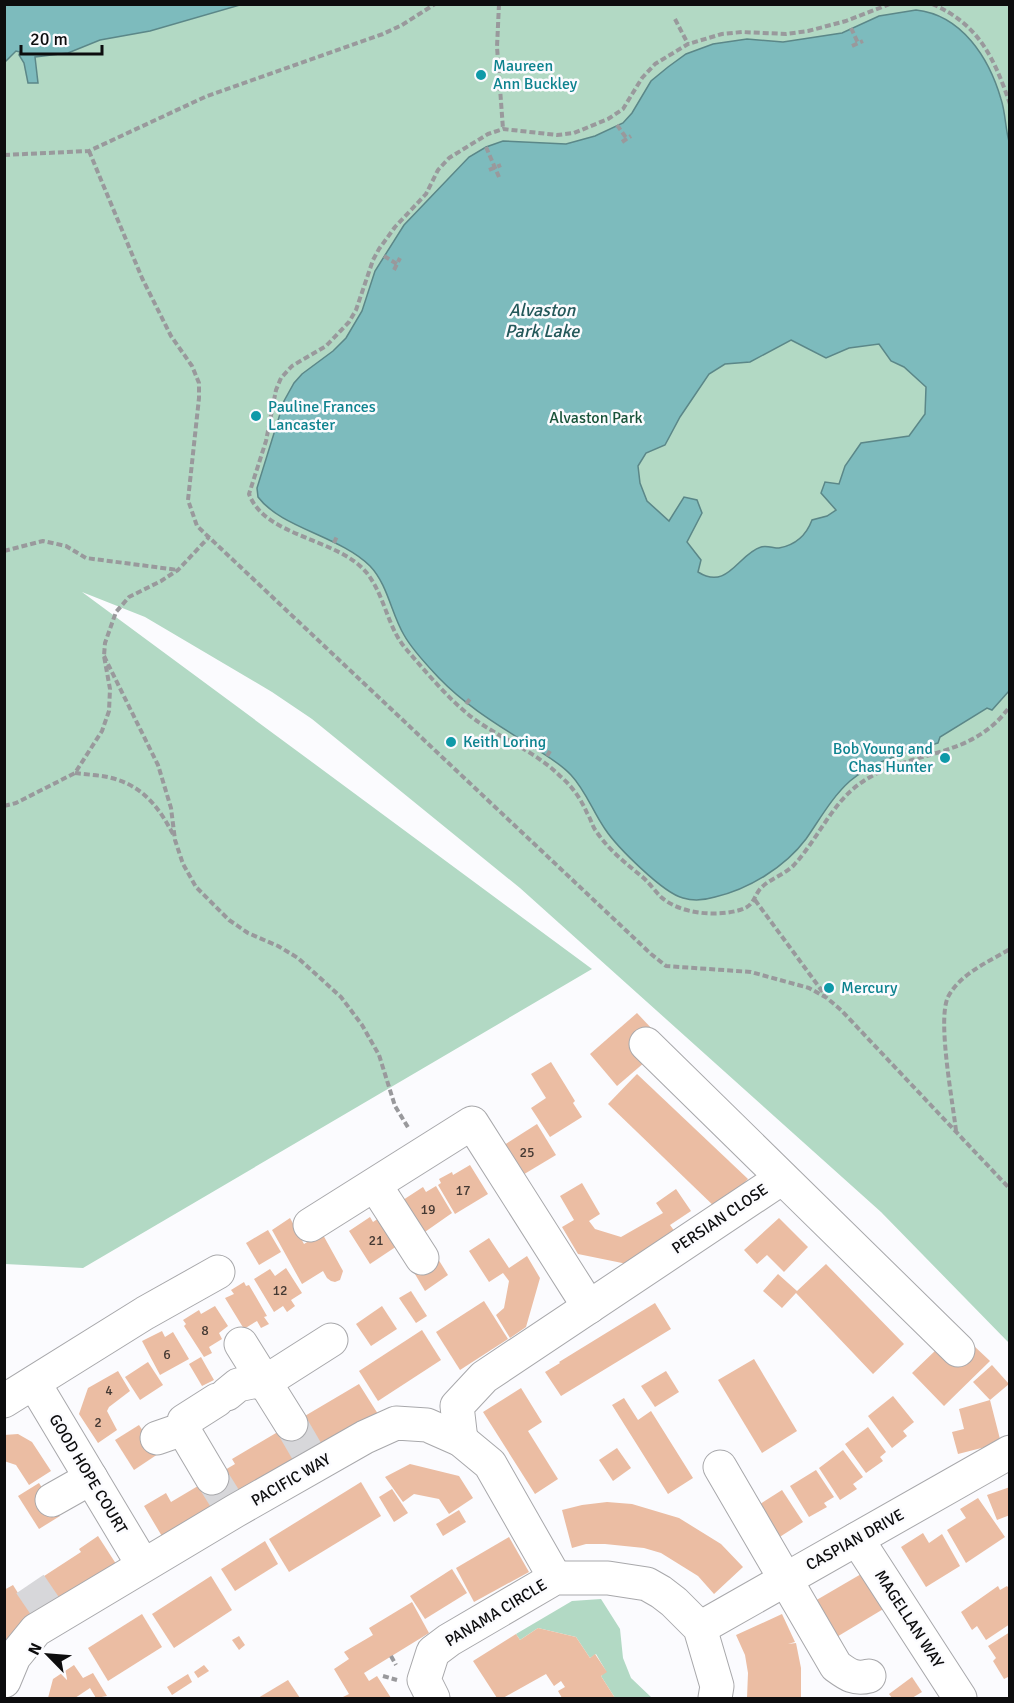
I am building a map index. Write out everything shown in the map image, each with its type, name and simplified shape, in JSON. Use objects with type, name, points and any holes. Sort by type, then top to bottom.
[{"type":"street","name":"PERSIAN CLOSE","points":[[461,1440],[457,1406],[484,1377],[782,1178],[646,1044]]},
{"type":"street","points":[[310,1225],[472,1123],[589,1307]]},
{"type":"street","points":[[782,1178],[958,1350]]},
{"type":"street","points":[[375,1185],[422,1258]]},
{"type":"street","points":[[4,1401],[145,1313],[218,1272]]},
{"type":"street","points":[[212,1478],[170,1433],[238,1385],[265,1382],[331,1340]]},
{"type":"street","points":[[241,1344],[291,1424]]},
{"type":"street","name":"GOOD HOPE COURT","points":[[34,1383],[143,1565]]},
{"type":"street","name":"PACIFIC WAY","points":[[4,1681],[14,1657],[36,1630],[52,1617],[143,1565],[312,1460],[396,1423],[427,1425],[461,1440],[490,1464],[555,1578]]},
{"type":"street","name":"CASPIAN DRIVE","points":[[700,1628],[1010,1452]]},
{"type":"street","points":[[720,1467],[836,1665],[849,1676],[860,1678],[868,1676]]},
{"type":"street","points":[[51,1500],[91,1478]]},
{"type":"street","name":"MAGELLAN WAY","points":[[857,1539],[960,1698]]},
{"type":"street","name":"PANAMA CIRCLE","points":[[433,1698],[424,1680],[433,1652],[449,1640],[555,1578],[608,1578],[646,1584],[661,1592],[700,1628],[717,1686],[715,1698]]},
{"type":"path","points":[[4,155],[89,152],[207,96],[382,34],[402,25],[435,4]]},
{"type":"path","points":[[499,4],[497,47],[503,129]]},
{"type":"path","points":[[890,4],[836,24],[808,31],[786,34],[722,33],[688,44],[655,64],[642,78],[622,109],[608,119],[574,133],[557,135],[503,129],[488,134],[449,158],[438,170],[426,194],[395,227],[379,249],[356,310],[349,322],[326,346],[292,366],[281,378],[276,390],[266,441],[249,494],[257,508],[279,524],[344,554],[357,563],[378,590],[392,627],[404,647],[451,697],[475,719],[559,774],[584,805],[595,830],[607,846],[661,896],[685,909],[707,912],[740,910],[755,900],[760,890],[796,863],[814,841],[841,800],[858,785],[895,765],[954,749],[967,743],[996,722],[1010,706]]},
{"type":"path","points":[[932,4],[959,20],[980,38],[991,54],[1010,104]]},
{"type":"path","points":[[675,19],[688,44]]},
{"type":"path","points":[[851,28],[858,44]]},
{"type":"path","points":[[852,46],[863,41]]},
{"type":"path","points":[[617,126],[624,140],[631,136]]},
{"type":"path","points":[[486,147],[499,177]]},
{"type":"path","points":[[89,152],[142,278],[171,336],[192,366],[199,383],[188,500],[197,526],[666,966],[751,972],[809,988],[827,998]]},
{"type":"path","points":[[489,170],[501,165]]},
{"type":"path","points":[[384,256],[397,264]]},
{"type":"path","points":[[394,270],[400,258]]},
{"type":"path","points":[[334,543],[337,536]]},
{"type":"path","points":[[4,806],[16,803],[75,773],[102,730],[109,711],[110,689],[104,656],[105,643],[108,629],[123,602],[178,570],[209,537]]},
{"type":"path","points":[[4,551],[43,541],[66,546],[86,558],[178,570]]},
{"type":"path","points":[[104,656],[158,765],[171,808],[175,840]]},
{"type":"path","points":[[466,704],[470,699]]},
{"type":"path","points":[[547,756],[550,751]]},
{"type":"path","points":[[75,773],[117,779],[134,788],[156,805],[175,840],[183,864],[196,887],[209,902],[248,933],[298,958],[341,997],[362,1025],[379,1055],[395,1106],[424,1154]]},
{"type":"path","points":[[755,900],[827,998],[1010,1189]]},
{"type":"path","points":[[956,1132],[944,1029],[948,998],[965,976],[1010,949]]},
{"type":"green space","name":"Alvaston Park","points":[[240,5],[1009,5],[1009,1343],[881,1212],[520,888],[312,719],[272,692],[145,617],[82,592],[592,969],[83,1268],[5,1264],[4,62],[17,50],[21,52],[19,55],[24,63],[28,83],[38,82],[35,57],[68,53],[100,40],[150,31]]},
{"type":"green space","points":[[601,1599],[620,1629],[623,1658],[631,1678],[652,1698],[615,1698],[601,1676],[606,1671],[596,1654],[590,1658],[576,1637],[538,1628],[520,1640],[516,1634],[572,1601]]},
{"type":"water","points":[[5,4],[240,5],[150,31],[100,40],[68,53],[35,57],[38,83],[28,83],[20,52],[16,51],[5,62]]},
{"type":"water","name":"Alvaston Park Lake","points":[[916,10],[947,20],[971,41],[981,54],[996,84],[1004,110],[1010,145],[1009,691],[992,710],[987,708],[940,737],[938,743],[881,762],[850,781],[832,801],[806,839],[788,859],[765,876],[728,893],[711,898],[687,899],[664,888],[619,847],[581,788],[566,770],[479,712],[439,678],[408,641],[381,582],[370,566],[343,547],[281,517],[258,497],[257,488],[284,401],[294,383],[346,338],[362,311],[375,271],[404,225],[469,157],[486,147],[503,141],[566,144],[595,136],[623,123],[632,113],[651,81],[668,67],[686,54],[713,44],[747,39],[783,42],[842,33],[879,16]],"holes":[[[791,340],[826,358],[849,348],[879,344],[891,361],[904,367],[926,387],[925,414],[909,436],[861,443],[845,466],[839,484],[825,482],[821,493],[836,510],[827,516],[812,520],[807,531],[795,542],[779,548],[761,547],[725,574],[717,577],[708,577],[698,572],[701,560],[687,542],[702,513],[697,500],[684,497],[669,521],[647,501],[640,483],[638,466],[646,453],[665,445],[680,417],[709,374],[725,364],[750,362]]]},
{"type":"building","points":[[637,1013],[653,1030],[645,1062],[617,1086],[590,1054]]},
{"type":"building","points":[[551,1062],[582,1117],[550,1137],[531,1108],[546,1098],[531,1074]]},
{"type":"building","points":[[637,1074],[748,1179],[718,1210],[608,1104]]},
{"type":"building","points":[[537,1124],[556,1155],[516,1179],[498,1149]]},
{"type":"building","points":[[470,1165],[488,1194],[455,1214],[438,1185],[441,1183],[439,1179],[452,1172],[453,1175]]},
{"type":"building","points":[[582,1183],[600,1214],[589,1221],[595,1229],[621,1237],[663,1213],[656,1203],[676,1189],[691,1211],[670,1225],[678,1236],[627,1264],[578,1254],[562,1227],[574,1220],[560,1196]]},
{"type":"building","points":[[436,1186],[452,1213],[422,1234],[403,1200],[423,1187],[426,1192]]},
{"type":"building","points":[[382,1216],[400,1244],[370,1264],[349,1231],[370,1217],[373,1222]]},
{"type":"building","points":[[290,1218],[304,1244],[322,1233],[343,1271],[340,1280],[331,1281],[323,1271],[302,1284],[272,1230]]},
{"type":"building","points":[[779,1218],[808,1247],[784,1272],[767,1255],[757,1264],[744,1250]]},
{"type":"building","points":[[268,1230],[281,1252],[259,1265],[246,1243]]},
{"type":"building","points":[[489,1238],[509,1268],[527,1256],[540,1278],[526,1327],[510,1338],[496,1315],[504,1308],[509,1281],[503,1273],[489,1282],[469,1251]]},
{"type":"building","points":[[435,1254],[448,1275],[425,1291],[412,1269]]},
{"type":"building","points":[[826,1264],[904,1344],[873,1374],[796,1293],[782,1308],[763,1291],[778,1274],[797,1291]]},
{"type":"building","points":[[286,1268],[302,1293],[291,1300],[295,1306],[287,1312],[283,1306],[274,1312],[254,1279],[270,1269],[275,1276]]},
{"type":"building","points":[[244,1282],[246,1286],[249,1285],[267,1316],[264,1317],[269,1324],[261,1328],[257,1321],[244,1329],[225,1298],[234,1294],[231,1290]]},
{"type":"building","points":[[411,1291],[427,1316],[416,1323],[399,1298]]},
{"type":"building","points":[[484,1301],[508,1339],[460,1370],[436,1332]]},
{"type":"building","points":[[655,1303],[671,1329],[561,1396],[545,1372]]},
{"type":"building","points":[[215,1306],[228,1326],[219,1333],[222,1339],[209,1347],[212,1353],[204,1357],[184,1326],[186,1324],[183,1320],[199,1310],[201,1314]]},
{"type":"building","points":[[382,1306],[397,1329],[371,1346],[356,1324]]},
{"type":"building","points":[[422,1330],[441,1360],[378,1401],[359,1371]]},
{"type":"building","points":[[162,1331],[165,1337],[173,1332],[189,1359],[160,1375],[142,1341]]},
{"type":"building","points":[[973,1345],[990,1361],[944,1406],[912,1373],[937,1349],[953,1365]]},
{"type":"building","points":[[201,1357],[214,1380],[202,1386],[189,1364]]},
{"type":"building","points":[[754,1359],[797,1431],[762,1453],[718,1380]]},
{"type":"building","points":[[148,1362],[163,1385],[140,1400],[125,1377]]},
{"type":"building","points":[[992,1365],[1009,1384],[990,1400],[973,1382]]},
{"type":"building","points":[[118,1371],[130,1391],[109,1407],[107,1411],[117,1430],[98,1443],[79,1414],[88,1388]]},
{"type":"building","points":[[666,1371],[679,1392],[655,1407],[641,1386]]},
{"type":"building","points":[[359,1384],[378,1414],[166,1543],[144,1506],[166,1493],[171,1502],[235,1464],[232,1459]]},
{"type":"building","points":[[521,1388],[542,1422],[528,1431],[558,1479],[535,1494],[483,1412]]},
{"type":"building","points":[[893,1396],[914,1422],[903,1431],[907,1436],[892,1448],[868,1416]]},
{"type":"building","points":[[624,1398],[638,1420],[651,1411],[693,1478],[668,1494],[612,1405]]},
{"type":"building","points":[[990,1400],[1001,1443],[958,1454],[952,1432],[964,1429],[959,1409]]},
{"type":"building","points":[[139,1425],[158,1454],[134,1470],[115,1440]]},
{"type":"building","points":[[868,1427],[886,1452],[880,1457],[883,1461],[866,1473],[845,1444]]},
{"type":"building","points":[[18,1434],[32,1442],[51,1471],[29,1485],[16,1465],[4,1461],[4,1435]]},
{"type":"building","points":[[617,1448],[631,1468],[613,1481],[599,1460]]},
{"type":"building","points":[[843,1450],[863,1477],[853,1484],[857,1489],[840,1500],[819,1468]]},
{"type":"building","points":[[410,1464],[459,1476],[473,1498],[449,1514],[439,1499],[414,1494],[403,1502],[385,1477]]},
{"type":"building","points":[[816,1470],[834,1497],[824,1503],[827,1507],[809,1517],[790,1486]]},
{"type":"building","points":[[361,1482],[381,1516],[289,1572],[269,1539]]},
{"type":"building","points":[[39,1483],[60,1516],[39,1529],[18,1496]]},
{"type":"building","points":[[1010,1487],[1010,1515],[997,1520],[987,1495]]},
{"type":"building","points":[[392,1489],[408,1513],[394,1522],[379,1497]]},
{"type":"building","points":[[782,1490],[803,1522],[775,1540],[754,1508]]},
{"type":"building","points":[[978,1498],[1005,1537],[966,1563],[947,1530],[966,1518],[960,1509]]},
{"type":"building","points":[[607,1502],[632,1504],[679,1518],[721,1544],[743,1567],[714,1594],[698,1576],[661,1553],[644,1548],[605,1544],[586,1544],[572,1548],[562,1510]]},
{"type":"building","points":[[459,1510],[466,1522],[443,1536],[436,1524]]},
{"type":"building","points":[[923,1533],[929,1543],[942,1534],[960,1566],[926,1587],[901,1547]]},
{"type":"building","points":[[98,1536],[120,1570],[4,1645],[4,1590],[13,1585],[18,1593],[81,1552],[79,1549]]},
{"type":"building","points":[[509,1537],[529,1572],[474,1602],[456,1568]]},
{"type":"building","points":[[265,1541],[278,1564],[235,1591],[221,1569]]},
{"type":"building","points":[[452,1569],[467,1593],[425,1619],[410,1596]]},
{"type":"building","points":[[868,1570],[890,1605],[830,1641],[808,1605]]},
{"type":"building","points":[[211,1576],[232,1610],[174,1648],[152,1614]]},
{"type":"building","points":[[998,1586],[1000,1590],[1007,1586],[1010,1590],[1010,1624],[986,1640],[977,1626],[972,1630],[961,1612]]},
{"type":"building","points":[[412,1602],[429,1633],[364,1673],[369,1681],[377,1676],[391,1698],[341,1698],[349,1694],[334,1669],[349,1659],[344,1652],[373,1635],[369,1628]]},
{"type":"building","points":[[142,1614],[162,1647],[108,1681],[88,1648]]},
{"type":"building","points":[[782,1614],[795,1642],[788,1644],[796,1643],[801,1668],[801,1698],[747,1698],[748,1673],[745,1655],[736,1635]]},
{"type":"building","points":[[538,1628],[576,1637],[590,1658],[595,1654],[607,1672],[601,1676],[615,1698],[562,1698],[558,1691],[565,1687],[561,1681],[554,1686],[546,1674],[503,1698],[497,1698],[473,1661],[516,1634],[520,1640]]},
{"type":"building","points":[[1010,1632],[1010,1676],[1004,1679],[993,1661],[996,1658],[988,1646]]},
{"type":"building","points":[[239,1636],[245,1645],[239,1650],[232,1640]]},
{"type":"building","points":[[74,1665],[83,1678],[93,1673],[107,1696],[96,1698],[90,1688],[75,1698],[48,1698],[53,1679]]},
{"type":"building","points":[[204,1665],[209,1671],[198,1678],[194,1672]]},
{"type":"building","points":[[188,1674],[192,1682],[172,1695],[167,1687]]},
{"type":"building","points":[[912,1677],[922,1692],[912,1698],[892,1698],[889,1694]]},
{"type":"building","points":[[288,1680],[300,1698],[258,1698]]},
{"type":"tunnel","points":[[291,1424],[309,1455]]},
{"type":"tunnel","points":[[212,1478],[229,1505]]},
{"type":"tunnel","points":[[30,1584],[51,1615]]},
{"type":"place","name":"Maureen Ann Buckley","points":[[481,75]]},
{"type":"place","name":"Pauline Frances Lancaster","points":[[256,416]]},
{"type":"place","name":"Keith Loring","points":[[451,742]]},
{"type":"place","name":"Bob Young and Chas Hunter","points":[[945,758]]},
{"type":"place","name":"Mercury","points":[[829,988]]}]
